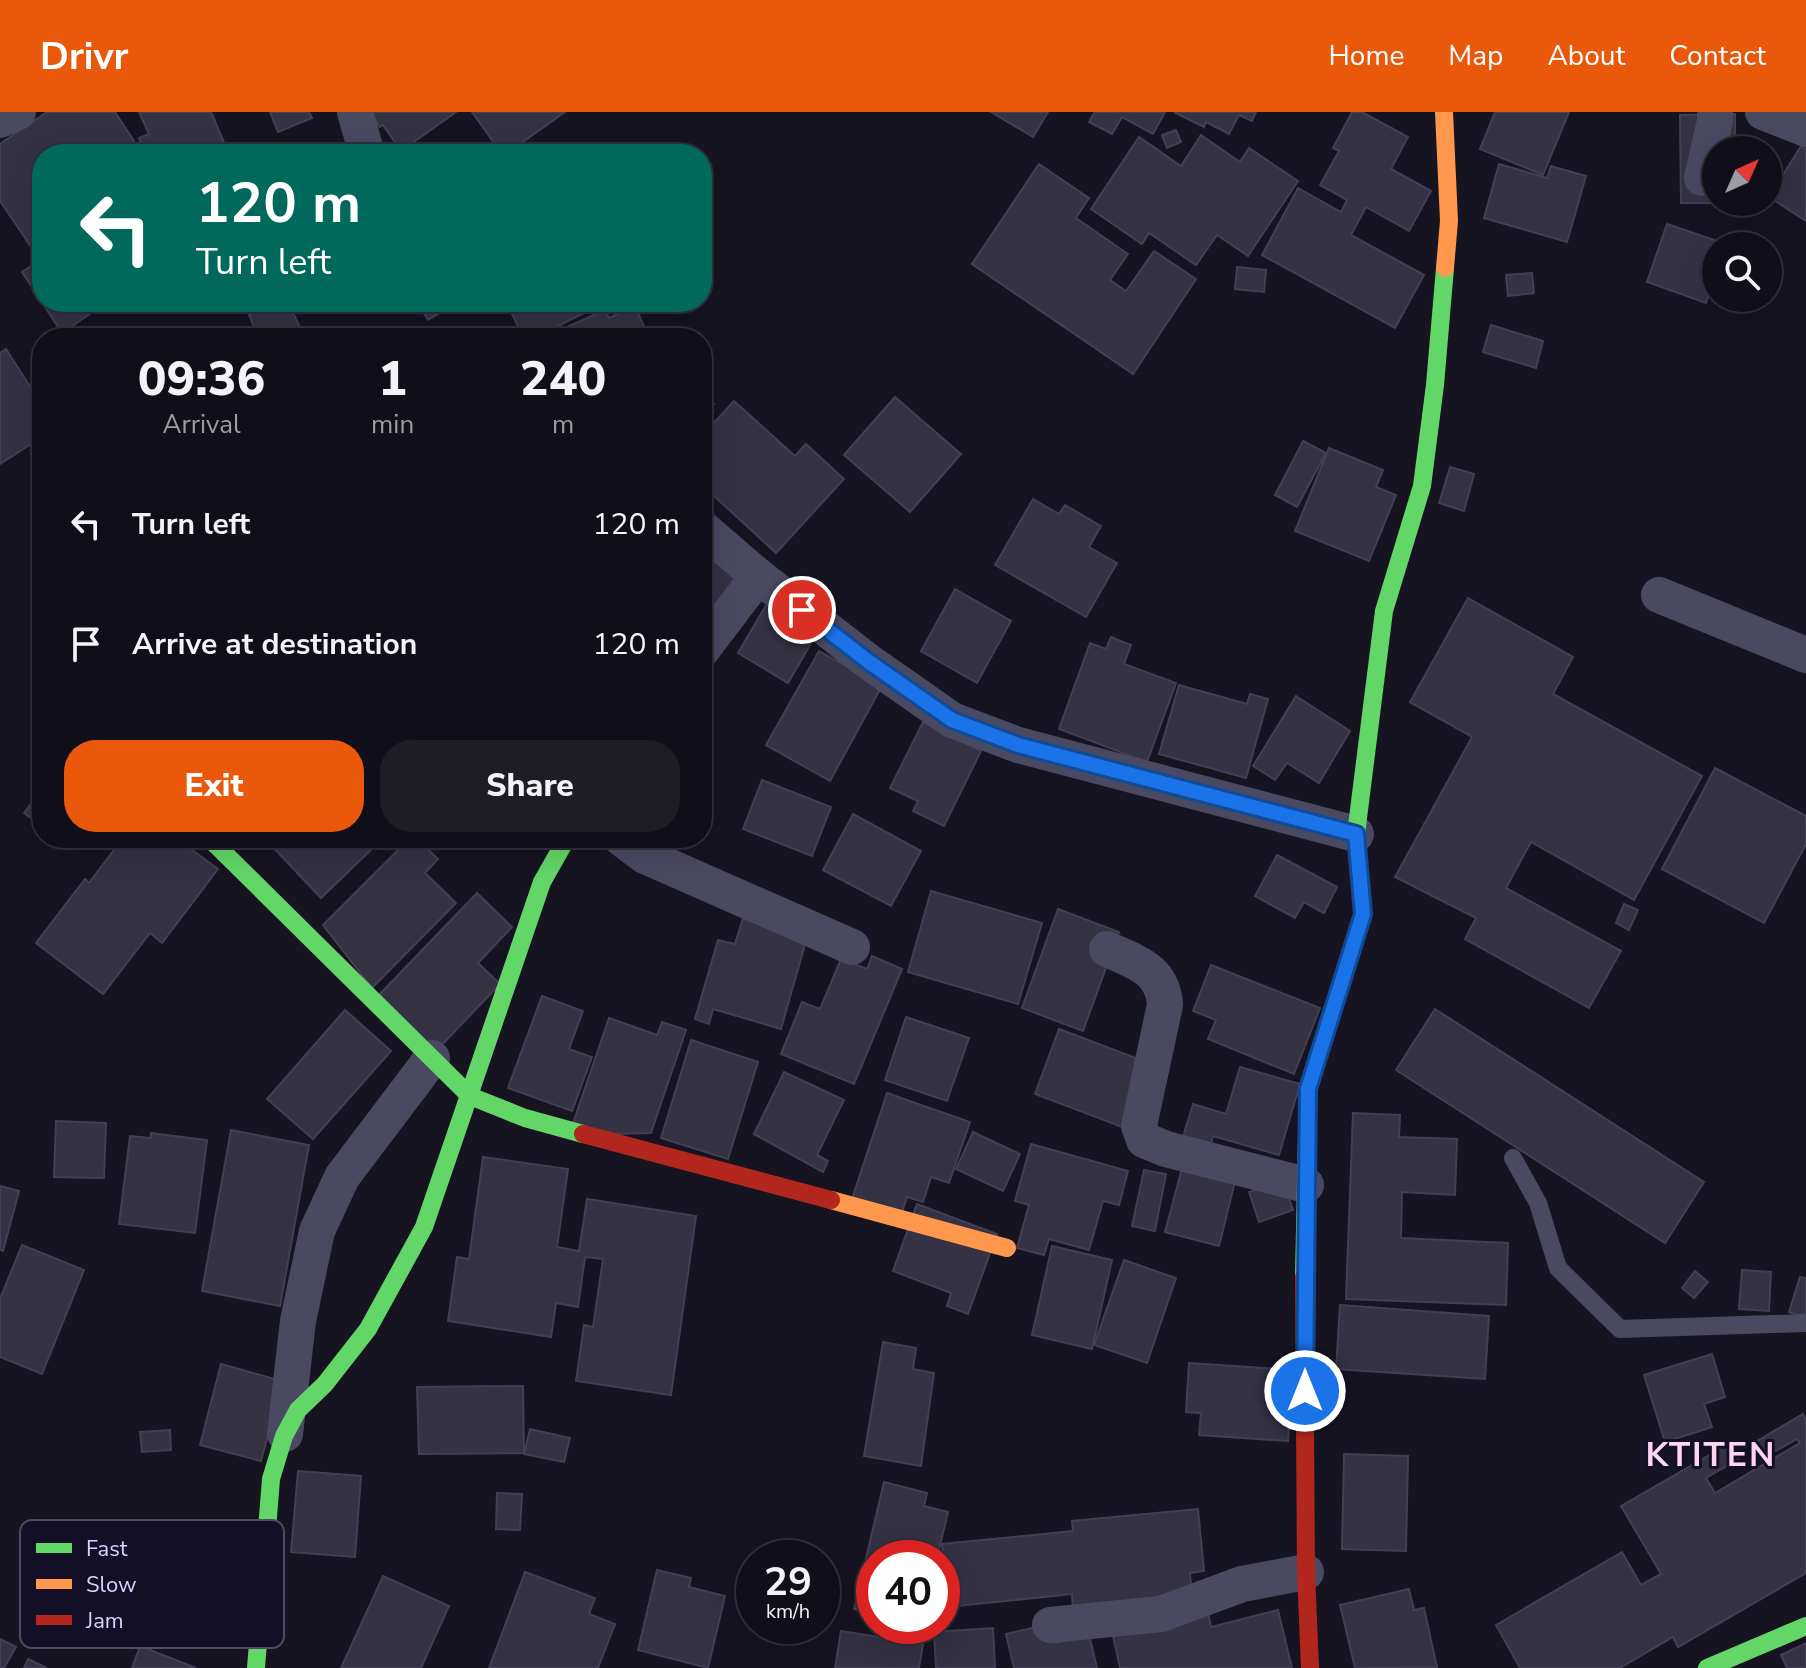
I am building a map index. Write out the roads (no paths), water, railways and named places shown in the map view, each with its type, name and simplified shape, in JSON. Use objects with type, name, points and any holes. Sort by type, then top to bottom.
[{"type":"street","points":[[0,120],[18,112]]},
{"type":"street","points":[[355,112],[364,144]]},
{"type":"street","points":[[1310,1668],[1306,1572],[1308,1089],[1363,914],[1356,834],[1384,611],[1422,486],[1435,385],[1449,221],[1444,112]]},
{"type":"street","points":[[1712,136],[1715,112]]},
{"type":"street","points":[[1763,112],[1806,129]]},
{"type":"street","points":[[712,537],[869,662],[952,720],[1018,745],[1356,834]]},
{"type":"street","points":[[712,637],[758,576]]},
{"type":"street","points":[[1659,595],[1806,655]]},
{"type":"street","points":[[219,848],[470,1096],[525,1118],[1007,1248]]},
{"type":"street","points":[[284,1436],[298,1410],[325,1384],[368,1329],[424,1227],[542,882],[561,848]]},
{"type":"street","points":[[634,848],[645,856],[852,947]]},
{"type":"street","points":[[1107,949],[1144,966],[1156,977],[1164,991],[1165,1005],[1139,1126],[1144,1140],[1166,1149],[1306,1185]]},
{"type":"street","points":[[268,1520],[271,1479],[284,1436],[298,1321],[317,1231],[342,1177],[432,1058]]},
{"type":"street","points":[[1050,1625],[1161,1614],[1242,1584],[1306,1572]]},
{"type":"street","points":[[1707,1668],[1806,1626]]},
{"type":"street","points":[[256,1668],[258,1648]]},
{"type":"lane","points":[[1513,1158],[1538,1203],[1558,1268],[1620,1329],[1806,1323]]},
{"type":"district","name":"KTITEN","points":[[1711,1454]]}]
